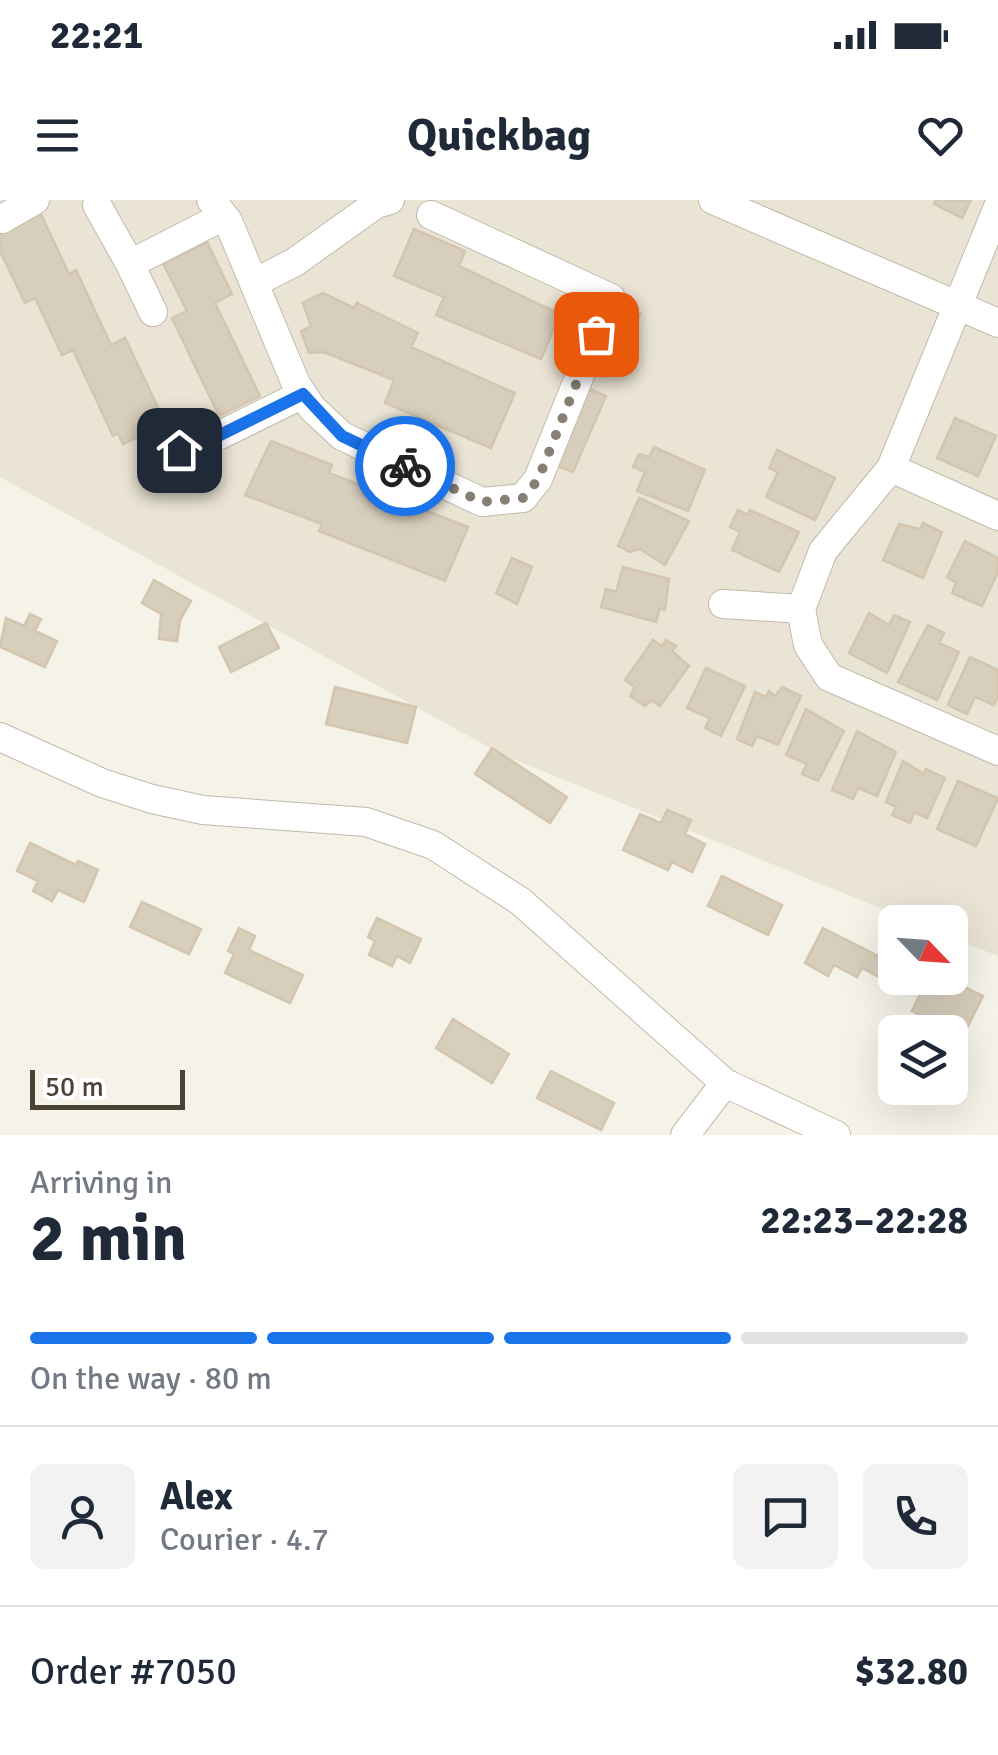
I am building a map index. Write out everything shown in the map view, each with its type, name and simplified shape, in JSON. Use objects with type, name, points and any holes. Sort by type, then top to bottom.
[{"type":"street","points":[[2,219],[35,200]]},
{"type":"street","points":[[713,200],[998,323]]},
{"type":"street","points":[[254,283],[295,262],[381,201]]},
{"type":"street","points":[[97,205],[153,312]]},
{"type":"street","points":[[998,207],[891,468],[823,551],[801,608],[808,646],[829,677],[998,751]]},
{"type":"street","points":[[130,264],[217,208],[303,394],[342,436],[482,502],[523,498],[538,480],[611,298],[431,215]]},
{"type":"street","points":[[179,450],[220,435],[303,394]]},
{"type":"street","points":[[891,468],[998,516]]},
{"type":"street","points":[[723,604],[801,608]]},
{"type":"street","points":[[0,738],[102,783],[152,799],[203,810],[366,822],[433,845],[520,901],[724,1083],[836,1135]]},
{"type":"street","points":[[685,1135],[724,1083]]},
{"type":"shaded area","points":[[0,200],[998,200],[998,956],[968,944],[968,905],[878,907],[503,755],[0,477]]},
{"type":"building","points":[[936,200],[971,200],[962,218],[934,204]]},
{"type":"building","points":[[38,208],[69,274],[76,270],[111,345],[125,338],[161,414],[157,415],[162,425],[123,444],[118,433],[113,436],[73,350],[62,355],[35,298],[25,303],[0,251],[0,226]]},
{"type":"building","points":[[414,229],[465,251],[459,266],[560,314],[541,359],[436,315],[444,297],[394,276]]},
{"type":"building","points":[[207,242],[232,294],[215,303],[260,396],[219,416],[172,318],[187,311],[163,263]]},
{"type":"building","points":[[323,293],[354,308],[357,303],[418,333],[411,347],[515,393],[491,448],[385,403],[394,380],[324,352],[309,353],[301,331],[311,326],[303,303]]},
{"type":"building","points":[[617,304],[640,314],[619,357],[598,350]]},
{"type":"building","points":[[585,387],[606,396],[573,472],[551,464]]},
{"type":"building","points":[[955,418],[996,436],[978,476],[937,458]]},
{"type":"building","points":[[271,441],[332,465],[329,473],[468,527],[445,581],[319,531],[322,524],[245,495]]},
{"type":"building","points":[[654,447],[705,470],[688,511],[637,491],[645,472],[633,467],[639,454],[649,457]]},
{"type":"building","points":[[777,450],[835,478],[815,520],[766,497],[778,472],[769,468]]},
{"type":"building","points":[[639,498],[689,521],[665,565],[640,549],[630,552],[618,546]]},
{"type":"building","points":[[738,510],[748,515],[750,510],[799,532],[779,572],[732,550],[740,532],[730,527]]},
{"type":"building","points":[[923,523],[942,532],[923,578],[883,560],[899,524],[920,529]]},
{"type":"building","points":[[965,541],[998,558],[998,572],[982,606],[952,593],[956,583],[947,577]]},
{"type":"building","points":[[512,558],[532,567],[517,604],[496,593]]},
{"type":"building","points":[[623,567],[669,579],[665,610],[660,608],[656,622],[601,607],[606,589],[616,592]]},
{"type":"building","points":[[154,580],[191,601],[180,620],[177,641],[159,639],[161,614],[142,603]]},
{"type":"building","points":[[869,613],[889,625],[894,615],[910,622],[887,673],[849,653]]},
{"type":"building","points":[[30,614],[41,619],[35,631],[57,641],[45,667],[0,647],[6,618],[24,626]]},
{"type":"building","points":[[266,623],[279,648],[231,672],[219,647]]},
{"type":"building","points":[[928,625],[944,633],[939,643],[959,652],[937,700],[898,682]]},
{"type":"building","points":[[653,640],[662,646],[666,640],[676,646],[672,651],[689,666],[660,706],[652,700],[645,706],[630,696],[635,687],[625,680]]},
{"type":"building","points":[[970,657],[998,670],[998,696],[994,705],[975,697],[967,714],[948,705]]},
{"type":"building","points":[[706,668],[745,686],[721,736],[705,728],[710,718],[687,708]]},
{"type":"building","points":[[335,687],[416,707],[407,743],[326,724]]},
{"type":"building","points":[[782,687],[801,696],[778,745],[757,736],[752,746],[737,739],[755,692],[766,697],[769,691],[775,696]]},
{"type":"building","points":[[806,709],[844,731],[818,781],[802,774],[807,764],[786,755]]},
{"type":"building","points":[[857,731],[896,752],[877,796],[858,788],[853,799],[832,790]]},
{"type":"building","points":[[492,748],[567,797],[550,823],[475,774]]},
{"type":"building","points":[[903,761],[924,774],[926,769],[945,778],[927,818],[914,812],[910,823],[892,815],[896,807],[886,802]]},
{"type":"building","points":[[958,781],[998,798],[976,846],[937,829]]},
{"type":"building","points":[[667,810],[691,820],[685,834],[705,844],[692,872],[672,862],[668,870],[623,850],[640,814],[661,823]]},
{"type":"building","points":[[30,843],[76,865],[78,861],[98,870],[84,902],[58,890],[52,901],[33,891],[38,881],[17,871]]},
{"type":"building","points":[[722,876],[782,905],[768,935],[708,906]]},
{"type":"building","points":[[142,902],[201,929],[189,954],[130,927]]},
{"type":"building","points":[[377,918],[421,939],[410,963],[397,956],[392,966],[369,955],[375,941],[368,937]]},
{"type":"building","points":[[239,928],[255,936],[249,950],[303,975],[290,1003],[225,973],[234,954],[228,951]]},
{"type":"building","points":[[823,928],[878,956],[878,976],[862,968],[857,977],[834,965],[828,976],[805,963]]},
{"type":"building","points":[[968,989],[983,996],[968,1026],[968,1015],[920,1015],[912,1011],[920,995],[968,995]]},
{"type":"building","points":[[453,1019],[509,1054],[492,1083],[436,1048]]},
{"type":"building","points":[[551,1071],[614,1103],[601,1130],[537,1098]]},
{"type":"way so far","points":[[405,466],[482,502],[523,498],[538,480],[596,334]]},
{"type":"route","points":[[179,450],[220,435],[303,394],[342,436],[405,466]]}]
